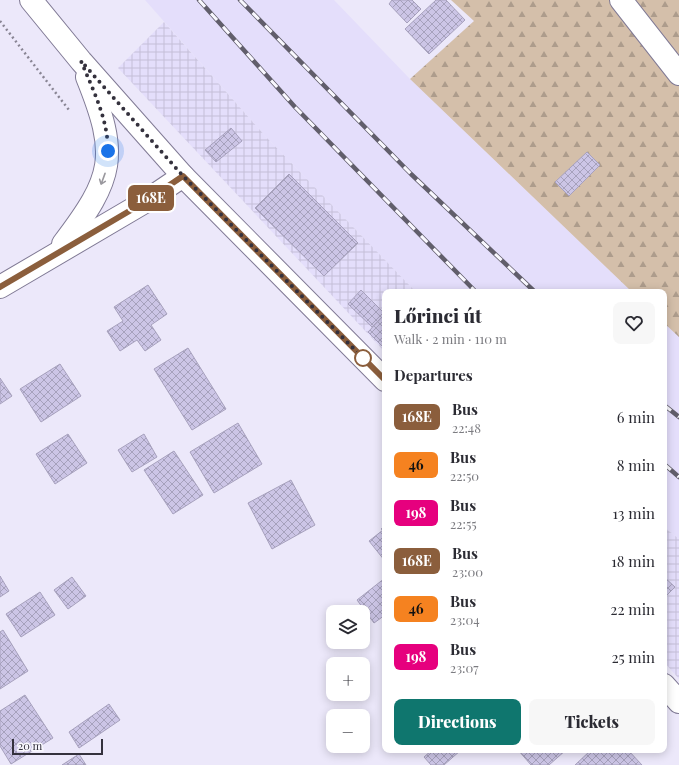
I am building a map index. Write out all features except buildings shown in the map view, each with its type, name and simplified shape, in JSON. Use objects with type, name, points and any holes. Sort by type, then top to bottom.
[{"type":"street","points":[[31,0],[81,61],[183,176],[382,377]]},
{"type":"street","points":[[621,0],[679,74]]},
{"type":"street","points":[[58,252],[84,216],[98,191],[108,161],[108,141],[101,111],[81,61]]},
{"type":"street","points":[[0,287],[143,203],[183,176]]},
{"type":"street","points":[[667,688],[679,702]]},
{"type":"shaded area","points":[[145,0],[334,0],[410,79],[629,289],[413,289],[268,139]]},
{"type":"shaded area","points":[[164,22],[268,139],[413,289],[382,289],[382,349],[118,68]]},
{"type":"shaded area","points":[[667,326],[679,337],[679,539],[667,529]]},
{"type":"shaded area","points":[[667,529],[679,539],[679,679],[667,665]]},
{"type":"green space","points":[[451,0],[679,0],[679,337],[667,326],[667,289],[629,289],[410,79],[474,21]]},
{"type":"railway","points":[[199,0],[295,107],[473,289]]},
{"type":"railway","points":[[240,0],[411,174],[532,289]]},
{"type":"railway","points":[[667,407],[679,417]]},
{"type":"railway","points":[[667,467],[679,477]]},
{"type":"bus line","name":"168E","points":[[0,287],[143,203],[183,176],[382,377]]},
{"type":"route","points":[[108,151],[108,141],[101,111],[81,61],[183,176],[363,358]]}]
